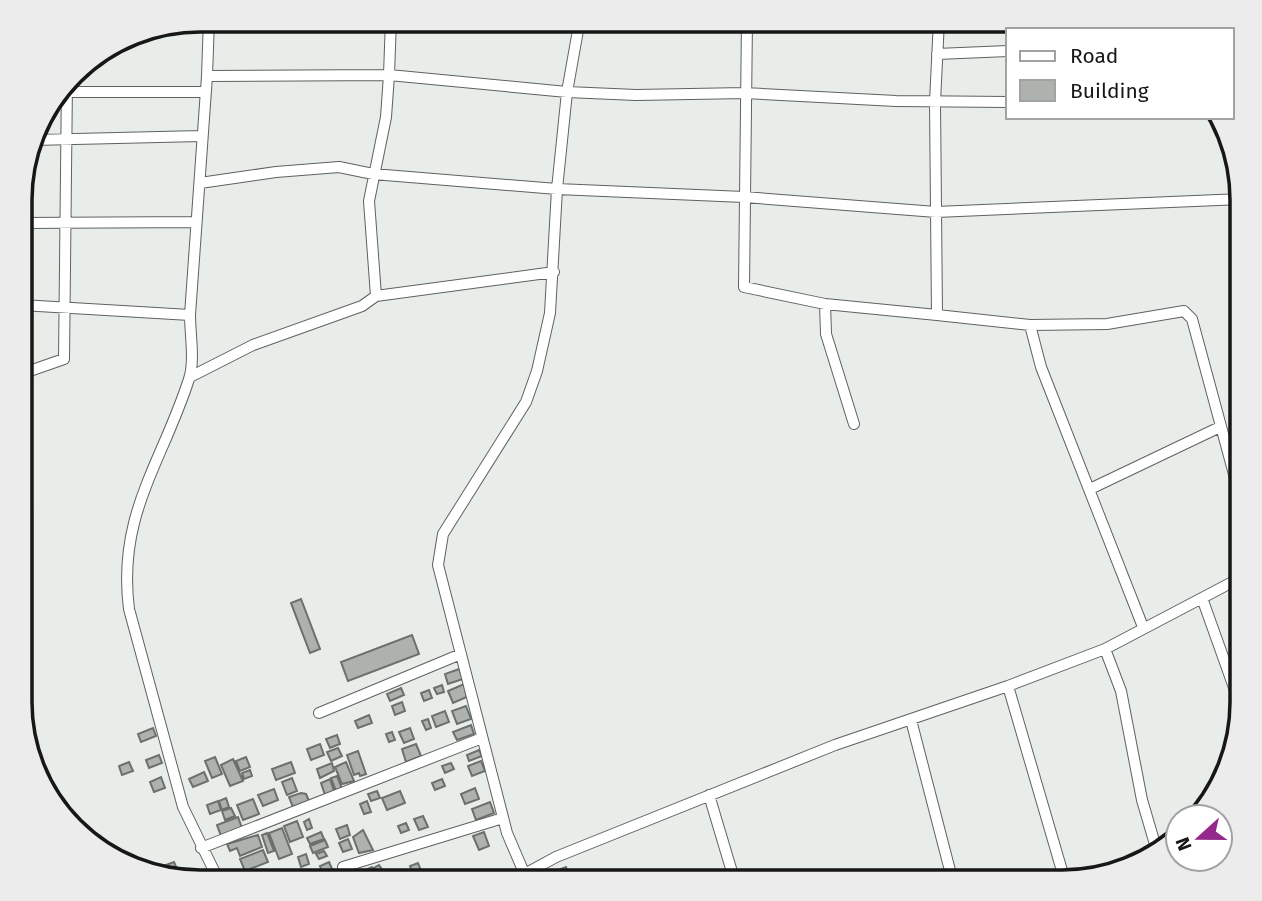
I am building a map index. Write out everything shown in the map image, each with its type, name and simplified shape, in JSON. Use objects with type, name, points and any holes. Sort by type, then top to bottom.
[{"type":"street","points":[[209,32],[208,76],[201,136],[190,315],[190,377],[141,491],[125,575],[129,609],[183,807],[212,869]]},
{"type":"street","points":[[376,296],[369,231],[373,174],[386,117],[391,32]]},
{"type":"street","points":[[523,869],[503,818],[438,565],[438,549],[443,534],[526,402],[537,371],[550,313],[557,189],[567,92],[578,32]]},
{"type":"street","points":[[747,32],[744,287],[825,304],[1030,325],[1107,324],[1184,311],[1192,319],[1230,462]]},
{"type":"street","points":[[937,315],[935,102],[938,32]]},
{"type":"street","points":[[937,54],[1006,51]]},
{"type":"street","points":[[208,76],[389,75],[567,92],[636,95],[745,93],[935,102],[1006,102]]},
{"type":"street","points":[[76,86],[206,92]]},
{"type":"street","points":[[32,370],[64,359],[67,96]]},
{"type":"street","points":[[42,140],[201,136]]},
{"type":"street","points":[[200,183],[320,167],[339,167],[373,174],[557,189],[744,198],[936,212],[1230,200]]},
{"type":"street","points":[[32,224],[196,222]]},
{"type":"street","points":[[190,377],[253,345],[362,306],[376,296],[554,272]]},
{"type":"street","points":[[825,304],[823,313],[826,334],[854,424]]},
{"type":"street","points":[[32,305],[190,315]]},
{"type":"street","points":[[1030,325],[1041,367],[1143,627]]},
{"type":"street","points":[[1090,489],[1220,427]]},
{"type":"street","points":[[538,869],[556,857],[835,744],[1009,686],[1105,649],[1230,583]]},
{"type":"street","points":[[1202,598],[1230,676]]},
{"type":"street","points":[[1105,649],[1121,691],[1142,800],[1154,842]]},
{"type":"street","points":[[318,713],[461,654]]},
{"type":"street","points":[[1009,686],[1062,870]]},
{"type":"street","points":[[911,720],[950,870]]},
{"type":"street","points":[[201,848],[482,738]]},
{"type":"street","points":[[709,795],[731,870]]},
{"type":"street","points":[[344,867],[503,818]]},
{"type":"building","points":[[301,599],[320,649],[310,653],[291,603]]},
{"type":"building","points":[[412,635],[419,654],[348,681],[341,662]]},
{"type":"building","points":[[459,669],[463,679],[448,684],[445,674]]},
{"type":"building","points":[[464,684],[469,696],[453,703],[448,691]]},
{"type":"building","points":[[442,685],[444,692],[437,694],[434,688]]},
{"type":"building","points":[[401,688],[404,695],[390,701],[387,694]]},
{"type":"building","points":[[429,690],[432,698],[424,701],[421,693]]},
{"type":"building","points":[[402,702],[405,711],[395,715],[392,706]]},
{"type":"building","points":[[466,706],[471,719],[457,724],[452,711]]},
{"type":"building","points":[[445,711],[449,722],[436,727],[432,716]]},
{"type":"building","points":[[369,715],[372,723],[358,728],[355,721]]},
{"type":"building","points":[[428,719],[431,728],[426,730],[422,721]]},
{"type":"building","points":[[471,725],[474,734],[457,740],[453,732]]},
{"type":"building","points":[[153,728],[156,736],[141,742],[138,734]]},
{"type":"building","points":[[410,728],[414,739],[404,743],[399,732]]},
{"type":"building","points":[[392,732],[395,740],[389,742],[386,734]]},
{"type":"building","points":[[337,735],[340,744],[330,748],[326,739]]},
{"type":"building","points":[[320,744],[324,755],[311,760],[307,749]]},
{"type":"building","points":[[416,744],[421,756],[406,762],[402,749]]},
{"type":"building","points":[[338,748],[342,756],[331,761],[327,752]]},
{"type":"building","points":[[479,750],[482,756],[469,761],[467,755]]},
{"type":"building","points":[[358,751],[366,774],[360,776],[359,773],[354,775],[347,755]]},
{"type":"building","points":[[159,755],[162,763],[149,768],[146,760]]},
{"type":"building","points":[[215,757],[222,774],[212,778],[205,761]]},
{"type":"building","points":[[246,757],[250,767],[240,771],[236,761]]},
{"type":"building","points":[[233,759],[243,781],[230,786],[221,765]]},
{"type":"building","points":[[481,761],[485,771],[472,776],[468,766]]},
{"type":"building","points":[[129,762],[133,771],[122,775],[119,766]]},
{"type":"building","points":[[291,762],[295,773],[276,780],[272,769]]},
{"type":"building","points":[[346,762],[354,781],[342,784],[335,767]]},
{"type":"building","points":[[332,763],[334,771],[320,778],[317,769]]},
{"type":"building","points":[[451,763],[454,769],[445,773],[442,766]]},
{"type":"building","points":[[250,770],[252,776],[244,779],[242,773]]},
{"type":"building","points":[[204,772],[208,781],[193,787],[189,779]]},
{"type":"building","points":[[337,776],[342,789],[336,791],[331,778]]},
{"type":"building","points":[[161,777],[165,788],[154,792],[150,782]]},
{"type":"building","points":[[292,778],[297,791],[287,795],[282,782]]},
{"type":"building","points":[[330,779],[334,791],[325,795],[321,783]]},
{"type":"building","points":[[442,779],[445,786],[435,790],[432,783]]},
{"type":"building","points":[[475,788],[479,799],[465,804],[461,794]]},
{"type":"building","points":[[274,789],[278,800],[263,806],[258,795]]},
{"type":"building","points":[[377,791],[380,798],[371,801],[368,794]]},
{"type":"building","points":[[400,791],[405,803],[387,810],[382,798]]},
{"type":"building","points":[[306,794],[309,801],[293,807],[289,797]]},
{"type":"building","points":[[226,798],[229,807],[222,810],[219,801]]},
{"type":"building","points":[[253,799],[259,814],[243,820],[237,805]]},
{"type":"building","points":[[218,801],[221,810],[210,814],[207,805]]},
{"type":"building","points":[[367,801],[371,812],[364,814],[360,804]]},
{"type":"building","points":[[490,802],[494,813],[476,820],[472,809]]},
{"type":"building","points":[[231,808],[235,816],[225,820],[222,811]]},
{"type":"building","points":[[423,816],[428,827],[419,830],[414,819]]},
{"type":"building","points":[[238,817],[242,828],[221,836],[217,825]]},
{"type":"building","points":[[309,819],[312,828],[307,830],[304,822]]},
{"type":"building","points":[[297,821],[303,837],[290,842],[284,826]]},
{"type":"building","points":[[406,823],[409,830],[401,833],[398,826]]},
{"type":"building","points":[[347,825],[350,835],[340,839],[336,829]]},
{"type":"building","points":[[282,828],[292,854],[279,859],[269,833]]},
{"type":"building","points":[[363,830],[373,850],[359,853],[353,837]]},
{"type":"building","points":[[321,832],[324,839],[310,844],[307,838]]},
{"type":"building","points":[[484,832],[489,846],[479,850],[473,836]]},
{"type":"building","points":[[267,833],[274,851],[268,853],[262,835]]},
{"type":"building","points":[[258,835],[262,847],[240,856],[237,848],[230,851],[227,844]]},
{"type":"building","points":[[348,839],[352,849],[343,852],[339,843]]},
{"type":"building","points":[[325,840],[328,847],[313,853],[310,846]]},
{"type":"building","points":[[263,850],[268,862],[244,869],[240,859]]},
{"type":"building","points":[[324,851],[327,856],[319,859],[316,854]]},
{"type":"building","points":[[306,854],[309,864],[301,867],[298,857]]},
{"type":"building","points":[[174,862],[176,868],[164,866]]},
{"type":"building","points":[[329,862],[332,869],[321,869],[320,866]]},
{"type":"building","points":[[418,863],[421,869],[411,869],[410,866]]}]
